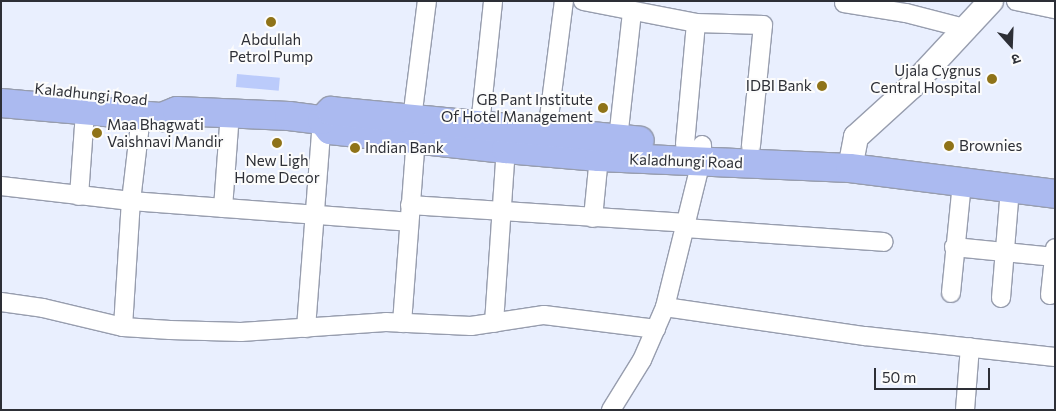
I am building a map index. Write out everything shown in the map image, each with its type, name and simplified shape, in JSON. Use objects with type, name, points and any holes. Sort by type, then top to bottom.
[{"type":"main road","points":[[850,161],[856,137],[912,86],[991,1]]},
{"type":"main road","name":"Kaladhungi Road","points":[[1,85],[85,112],[162,117],[177,111],[322,120],[331,111],[414,129],[479,136],[547,133],[609,148]]},
{"type":"main road","name":"Kaladhungi Road","points":[[1,103],[55,101],[165,102],[177,111]]},
{"type":"main road","name":"Kaladhungi Road","points":[[479,136],[506,149],[609,148],[696,150],[850,161]]},
{"type":"main road","name":"Kaladhungi Road","points":[[696,150],[751,146],[963,175],[1055,179]]},
{"type":"main road","name":"Kaladhungi Road","points":[[963,175],[1010,188],[1055,194]]},
{"type":"street","points":[[402,323],[414,129],[427,1]]},
{"type":"street","points":[[479,136],[493,1]]},
{"type":"street","points":[[547,133],[564,1]]},
{"type":"street","points":[[583,1],[696,23],[763,25],[751,146]]},
{"type":"street","points":[[1016,1],[1055,9]]},
{"type":"street","points":[[844,3],[906,13],[964,28]]},
{"type":"street","points":[[593,218],[609,148],[632,12]]},
{"type":"street","points":[[611,410],[627,388],[665,308],[686,226],[696,150],[696,23]]},
{"type":"street","points":[[79,196],[85,112]]},
{"type":"street","points":[[223,208],[230,113]]},
{"type":"street","points":[[123,327],[131,201],[141,116]]},
{"type":"street","points":[[306,328],[322,120]]},
{"type":"street","points":[[494,323],[506,149]]},
{"type":"street","points":[[951,294],[954,247],[963,175]]},
{"type":"street","points":[[1,186],[131,201],[314,215],[502,210],[884,242]]},
{"type":"street","points":[[1001,298],[1010,188]]},
{"type":"street","points":[[954,247],[1054,254],[1050,295]]},
{"type":"street","points":[[1,302],[43,308],[123,327],[241,332],[402,323],[494,323],[544,315],[656,329]]},
{"type":"street","points":[[665,308],[866,336],[1055,357]]},
{"type":"street","points":[[965,410],[970,347]]},
{"type":"shaded area","points":[[237,74],[280,78],[279,91],[236,87]]},
{"type":"place","name":"Abdullah Petrol Pump","points":[[271,22]]},
{"type":"place","name":"Ujala Cygnus Central Hospital","points":[[992,79]]},
{"type":"place","name":"IDBI Bank","points":[[822,86]]},
{"type":"place","name":"GB Pant Institute Of Hotel Management","points":[[603,108]]},
{"type":"place","name":"Maa Bhagwati Vaishnavi Mandir","points":[[97,133]]},
{"type":"place","name":"New Ligh Home Decor","points":[[277,143]]},
{"type":"place","name":"Brownies","points":[[949,146]]},
{"type":"place","name":"Indian Bank","points":[[355,148]]}]
